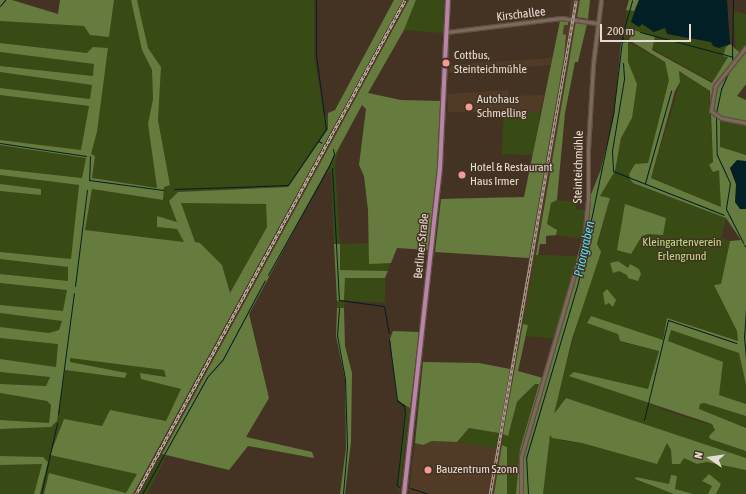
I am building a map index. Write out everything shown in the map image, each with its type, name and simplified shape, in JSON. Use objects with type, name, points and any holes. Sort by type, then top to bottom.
[{"type":"main road","name":"Berliner Straße","points":[[404,494],[440,168],[448,0]]},
{"type":"street","name":"Steinteichmühle","points":[[521,494],[521,458],[584,240],[588,199],[588,149],[593,64],[601,0]]},
{"type":"street","name":"Kirschallee","points":[[447,32],[561,18],[598,23]]},
{"type":"street","points":[[746,47],[715,86],[711,111],[716,115],[746,123]]},
{"type":"shaded area","points":[[403,0],[409,0],[140,494],[133,494]]},
{"type":"shaded area","points":[[571,0],[580,0],[494,494],[409,494],[415,443],[423,445],[432,441],[457,442],[496,448],[564,57],[564,24],[568,25]]},
{"type":"shaded area","points":[[552,58],[551,65],[449,73],[449,65]]},
{"type":"shaded area","points":[[508,90],[509,96],[544,95],[540,112],[448,112],[448,94]]},
{"type":"green space","points":[[0,0],[12,0],[58,14],[60,0],[114,0],[109,37],[90,35],[84,26],[0,21]]},
{"type":"green space","points":[[114,0],[131,0],[142,50],[152,70],[153,99],[148,124],[157,188],[92,178],[95,156],[91,154],[97,132],[108,48],[87,53],[0,43],[0,21],[84,26],[109,37]]},
{"type":"green space","points":[[131,0],[137,0],[148,48],[161,67],[158,120],[170,185],[164,187],[163,200],[92,189],[85,230],[184,242],[177,229],[157,227],[157,216],[177,222],[169,201],[178,192],[288,187],[328,129],[328,113],[335,110],[394,0],[403,0],[133,494],[44,494],[49,473],[126,493],[137,474],[50,455],[64,419],[102,426],[110,410],[166,421],[181,389],[141,379],[140,373],[166,377],[164,370],[70,358],[70,362],[127,373],[125,378],[65,370],[57,421],[51,427],[0,429],[0,420],[49,423],[51,405],[47,401],[0,393],[0,384],[46,386],[50,377],[0,372],[0,359],[56,367],[58,344],[0,338],[0,327],[49,333],[59,330],[62,321],[0,313],[0,305],[63,311],[67,290],[0,283],[0,274],[68,281],[68,267],[0,259],[0,252],[71,259],[79,185],[0,175],[0,169],[82,178],[86,158],[0,145],[0,140],[81,150],[89,106],[0,95],[0,88],[90,99],[92,85],[0,72],[0,66],[93,76],[94,64],[0,52],[0,43],[87,53],[93,47],[108,48],[97,132],[91,154],[95,156],[92,178],[157,188],[148,124],[153,99],[152,70],[142,50]],"holes":[[[181,203],[266,204],[267,227],[230,293],[222,265],[200,243],[195,242]]]},
{"type":"green space","points":[[137,0],[314,0],[314,56],[324,116],[328,116],[328,129],[288,187],[178,192],[178,222],[157,216],[157,227],[177,229],[185,242],[85,230],[92,189],[162,200],[164,187],[170,184],[158,120],[161,67],[148,48]]},
{"type":"green space","points":[[409,0],[416,0],[404,30],[368,93],[401,100],[441,101],[439,155],[428,250],[397,248],[391,263],[369,264],[368,210],[364,176],[359,165],[366,109],[362,105],[249,314],[269,398],[246,437],[312,452],[314,458],[248,446],[229,470],[162,454]]},
{"type":"green space","points":[[416,0],[444,0],[443,33],[404,30]]},
{"type":"green space","points":[[580,0],[590,0],[588,19],[577,17]]},
{"type":"green space","points":[[629,0],[639,0],[634,11],[626,10]]},
{"type":"green space","points":[[627,10],[634,11],[631,22],[665,28],[683,38],[701,39],[726,47],[723,55],[728,57],[713,82],[653,49],[655,37],[634,30],[629,39],[623,38]]},
{"type":"green space","points":[[733,11],[746,14],[746,46],[740,53],[736,49]]},
{"type":"green space","points":[[560,21],[568,21],[568,25],[564,25],[563,34],[566,35],[564,57],[529,258],[435,252],[441,199],[524,197]]},
{"type":"green space","points":[[576,21],[587,24],[578,62],[575,62],[565,113],[557,200],[551,203],[547,224],[557,230],[556,235],[546,236],[546,244],[540,244],[538,255],[536,255]]},
{"type":"green space","points":[[634,30],[655,37],[652,50],[712,83],[728,57],[723,56],[726,47],[730,44],[740,53],[746,46],[746,84],[737,96],[746,100],[746,124],[720,119],[720,147],[746,155],[746,161],[730,168],[736,184],[736,203],[740,209],[746,209],[746,385],[739,353],[671,330],[668,341],[723,362],[719,395],[746,404],[746,416],[704,403],[700,404],[699,409],[746,428],[746,451],[710,439],[709,436],[715,430],[712,424],[569,376],[574,372],[648,389],[659,351],[620,341],[618,334],[587,323],[591,316],[663,340],[667,318],[738,341],[737,331],[714,285],[721,284],[730,241],[741,240],[726,218],[633,183],[630,179],[629,174],[635,164],[648,163],[669,80],[665,62],[629,40]],"holes":[[[679,71],[710,91],[713,162],[709,165],[713,172],[719,170],[721,207],[651,178],[675,91],[680,82]]]},
{"type":"green space","name":"Kleingartenverein Erlengrund","points":[[628,42],[665,62],[669,80],[648,163],[635,164],[629,174],[633,183],[726,218],[721,238],[730,241],[721,284],[714,285],[737,331],[738,341],[667,318],[663,340],[591,316],[587,323],[618,334],[620,342],[659,351],[648,390],[574,372],[672,413],[712,425],[716,430],[710,439],[746,451],[746,458],[566,398],[553,416],[610,198],[600,196],[615,171],[621,138],[632,118],[637,84],[628,62]],"holes":[[[618,261],[628,268],[630,265],[641,274],[638,280],[619,271]]]},
{"type":"green space","points":[[628,42],[628,62],[637,84],[632,118],[621,138],[615,171],[600,196],[610,198],[597,244],[601,252],[572,339],[554,414],[566,398],[746,458],[746,470],[707,462],[697,464],[684,458],[680,464],[672,464],[671,450],[667,443],[657,464],[582,443],[552,438],[550,435],[543,494],[516,494],[520,449],[539,384],[535,384],[517,402],[508,436],[503,434],[523,324],[528,325],[518,371],[543,378],[579,265],[576,263],[582,239],[585,210],[601,169],[614,115],[621,43]]},
{"type":"green space","points":[[0,52],[94,64],[94,76],[0,66]]},
{"type":"green space","points":[[679,71],[709,91],[713,163],[719,170],[722,207],[651,178],[680,83]]},
{"type":"green space","points":[[0,72],[92,85],[91,99],[0,88]]},
{"type":"green space","points":[[0,95],[89,106],[81,150],[0,140]]},
{"type":"green space","points":[[504,112],[540,112],[533,155],[502,154]]},
{"type":"green space","points":[[720,119],[746,124],[746,155],[720,148]]},
{"type":"green space","points":[[0,145],[86,157],[82,178],[0,169]]},
{"type":"green space","points":[[340,145],[335,165],[340,244],[334,244],[331,171],[324,176]]},
{"type":"green space","points":[[0,175],[79,185],[72,259],[0,252],[0,191],[41,194],[40,189],[0,184]]},
{"type":"green space","points":[[0,184],[41,189],[41,195],[0,191]]},
{"type":"green space","points":[[557,200],[577,202],[576,209],[585,210],[582,239],[556,235],[557,230],[547,224],[551,203]]},
{"type":"green space","points":[[180,203],[266,204],[267,227],[230,293],[222,265],[195,242]]},
{"type":"green space","points":[[625,204],[666,218],[663,235],[648,234],[642,236],[631,254],[617,250]]},
{"type":"green space","points":[[369,243],[370,263],[391,263],[388,271],[340,270],[340,244]]},
{"type":"green space","points":[[334,244],[340,244],[340,270],[388,271],[385,278],[345,278],[344,300],[337,301]]},
{"type":"green space","points":[[536,255],[578,256],[576,263],[579,265],[558,339],[526,336],[528,325],[523,324]]},
{"type":"green space","points":[[0,259],[68,267],[68,282],[0,274]]},
{"type":"green space","points":[[618,261],[628,268],[630,264],[639,269],[641,274],[638,281],[628,278],[627,275],[619,271],[613,273],[610,263]]},
{"type":"green space","points":[[345,278],[385,278],[385,303],[345,300],[344,308],[337,308],[337,301],[344,300]]},
{"type":"green space","points":[[0,283],[67,290],[64,312],[0,305]]},
{"type":"green space","points":[[607,289],[616,300],[613,307],[609,303],[605,305],[603,293]]},
{"type":"green space","points":[[337,308],[344,308],[345,346],[352,373],[351,442],[345,494],[340,494],[346,448],[345,379],[336,336]]},
{"type":"green space","points":[[0,313],[62,321],[59,330],[49,333],[0,327]]},
{"type":"green space","points":[[671,330],[739,353],[746,385],[746,404],[719,395],[668,341]]},
{"type":"green space","points":[[393,331],[419,332],[410,408],[397,400],[390,339]]},
{"type":"green space","points":[[0,338],[58,343],[56,367],[0,359]]},
{"type":"green space","points":[[70,358],[164,370],[166,377],[140,373],[182,388],[167,421],[110,410],[102,426],[64,419],[51,455],[138,474],[126,493],[49,473],[44,494],[40,494],[48,462],[43,457],[0,456],[0,429],[51,427],[57,421],[65,370],[125,378],[127,373],[70,362]]},
{"type":"green space","points":[[423,362],[479,363],[510,369],[499,433],[469,428],[457,442],[432,441],[423,445],[415,443]]},
{"type":"green space","points":[[0,372],[50,377],[46,386],[0,384]]},
{"type":"green space","points":[[535,384],[539,384],[520,449],[516,494],[507,494],[507,447],[502,445],[503,434],[508,435],[517,403]]},
{"type":"green space","points":[[0,393],[47,401],[51,405],[49,423],[0,420]]},
{"type":"green space","points":[[704,403],[746,416],[746,428],[699,410],[700,404]]},
{"type":"green space","points":[[405,406],[410,408],[399,494],[397,485]]},
{"type":"green space","points":[[469,428],[499,433],[496,448],[457,442]]},
{"type":"green space","points":[[550,434],[563,441],[582,443],[657,464],[667,443],[671,450],[697,464],[707,462],[746,470],[746,494],[716,494],[721,484],[712,486],[708,494],[693,494],[674,489],[671,475],[669,484],[636,477],[635,479],[674,494],[543,494]]},
{"type":"green space","points":[[502,445],[507,447],[507,494],[494,494]]},
{"type":"green space","points":[[162,454],[167,455],[147,494],[140,494]]},
{"type":"green space","points":[[0,456],[43,457],[48,462],[40,494],[34,494],[42,464],[0,465]]},
{"type":"green space","points":[[42,464],[34,494],[0,494],[0,465]]},
{"type":"green space","points":[[709,474],[721,484],[716,494],[708,494],[712,486],[702,481]]},
{"type":"green space","points":[[671,475],[677,476],[675,489],[693,494],[674,494],[635,479],[636,477],[669,484]]},
{"type":"water","points":[[639,0],[727,0],[730,44],[719,48],[713,46],[711,42],[667,34],[665,28],[654,32],[642,24],[639,27],[631,22]]},
{"type":"water","points":[[737,160],[746,161],[746,209],[740,209],[735,202],[736,184],[730,168]]},
{"type":"waterway","points":[[0,6],[5,0]]},
{"type":"waterway","points":[[174,189],[288,185],[326,129],[316,55],[316,0]]},
{"type":"waterway","name":"Priorgraben","points":[[528,494],[526,458],[578,282],[613,115],[623,32],[632,0]]},
{"type":"waterway","points":[[732,59],[733,0]]},
{"type":"waterway","points":[[640,32],[733,57]]},
{"type":"waterway","points":[[623,63],[624,79],[612,151],[613,171],[724,215]]},
{"type":"waterway","points":[[716,113],[721,89],[729,71]]},
{"type":"waterway","points":[[645,183],[671,91]]},
{"type":"waterway","points":[[716,116],[717,155],[730,183],[726,209],[743,243]]},
{"type":"waterway","points":[[318,141],[322,143]]},
{"type":"waterway","points":[[0,143],[86,156]]},
{"type":"waterway","points":[[268,275],[329,166],[334,154],[333,149]]},
{"type":"waterway","points":[[90,156],[89,180],[163,190]]},
{"type":"waterway","points":[[332,168],[339,300],[384,306],[389,333]]},
{"type":"waterway","points":[[75,286],[87,190]]},
{"type":"waterway","points":[[142,494],[207,377],[223,359],[265,280]]},
{"type":"waterway","points":[[58,414],[74,293]]},
{"type":"waterway","points":[[339,308],[337,335],[345,379],[347,447],[343,494]]},
{"type":"waterway","points":[[746,309],[744,336],[746,358]]},
{"type":"waterway","points":[[644,420],[668,320],[736,343]]},
{"type":"waterway","points":[[389,339],[397,400],[404,406],[405,412],[397,485],[399,487]]},
{"type":"waterway","points":[[41,494],[57,423]]},
{"type":"waterway","points":[[410,488],[429,494]]},
{"type":"railway","points":[[136,494],[405,0]]},
{"type":"railway","points":[[490,494],[576,0]]},
{"type":"place","name":"Cottbus, Steinteichmühle","points":[[446,63]]},
{"type":"place","name":"Autohaus Schmelling","points":[[469,107]]},
{"type":"place","name":"Hotel & Restaurant Haus Irmer","points":[[462,175]]},
{"type":"place","name":"Bauzentrum Szonn","points":[[428,470]]}]
